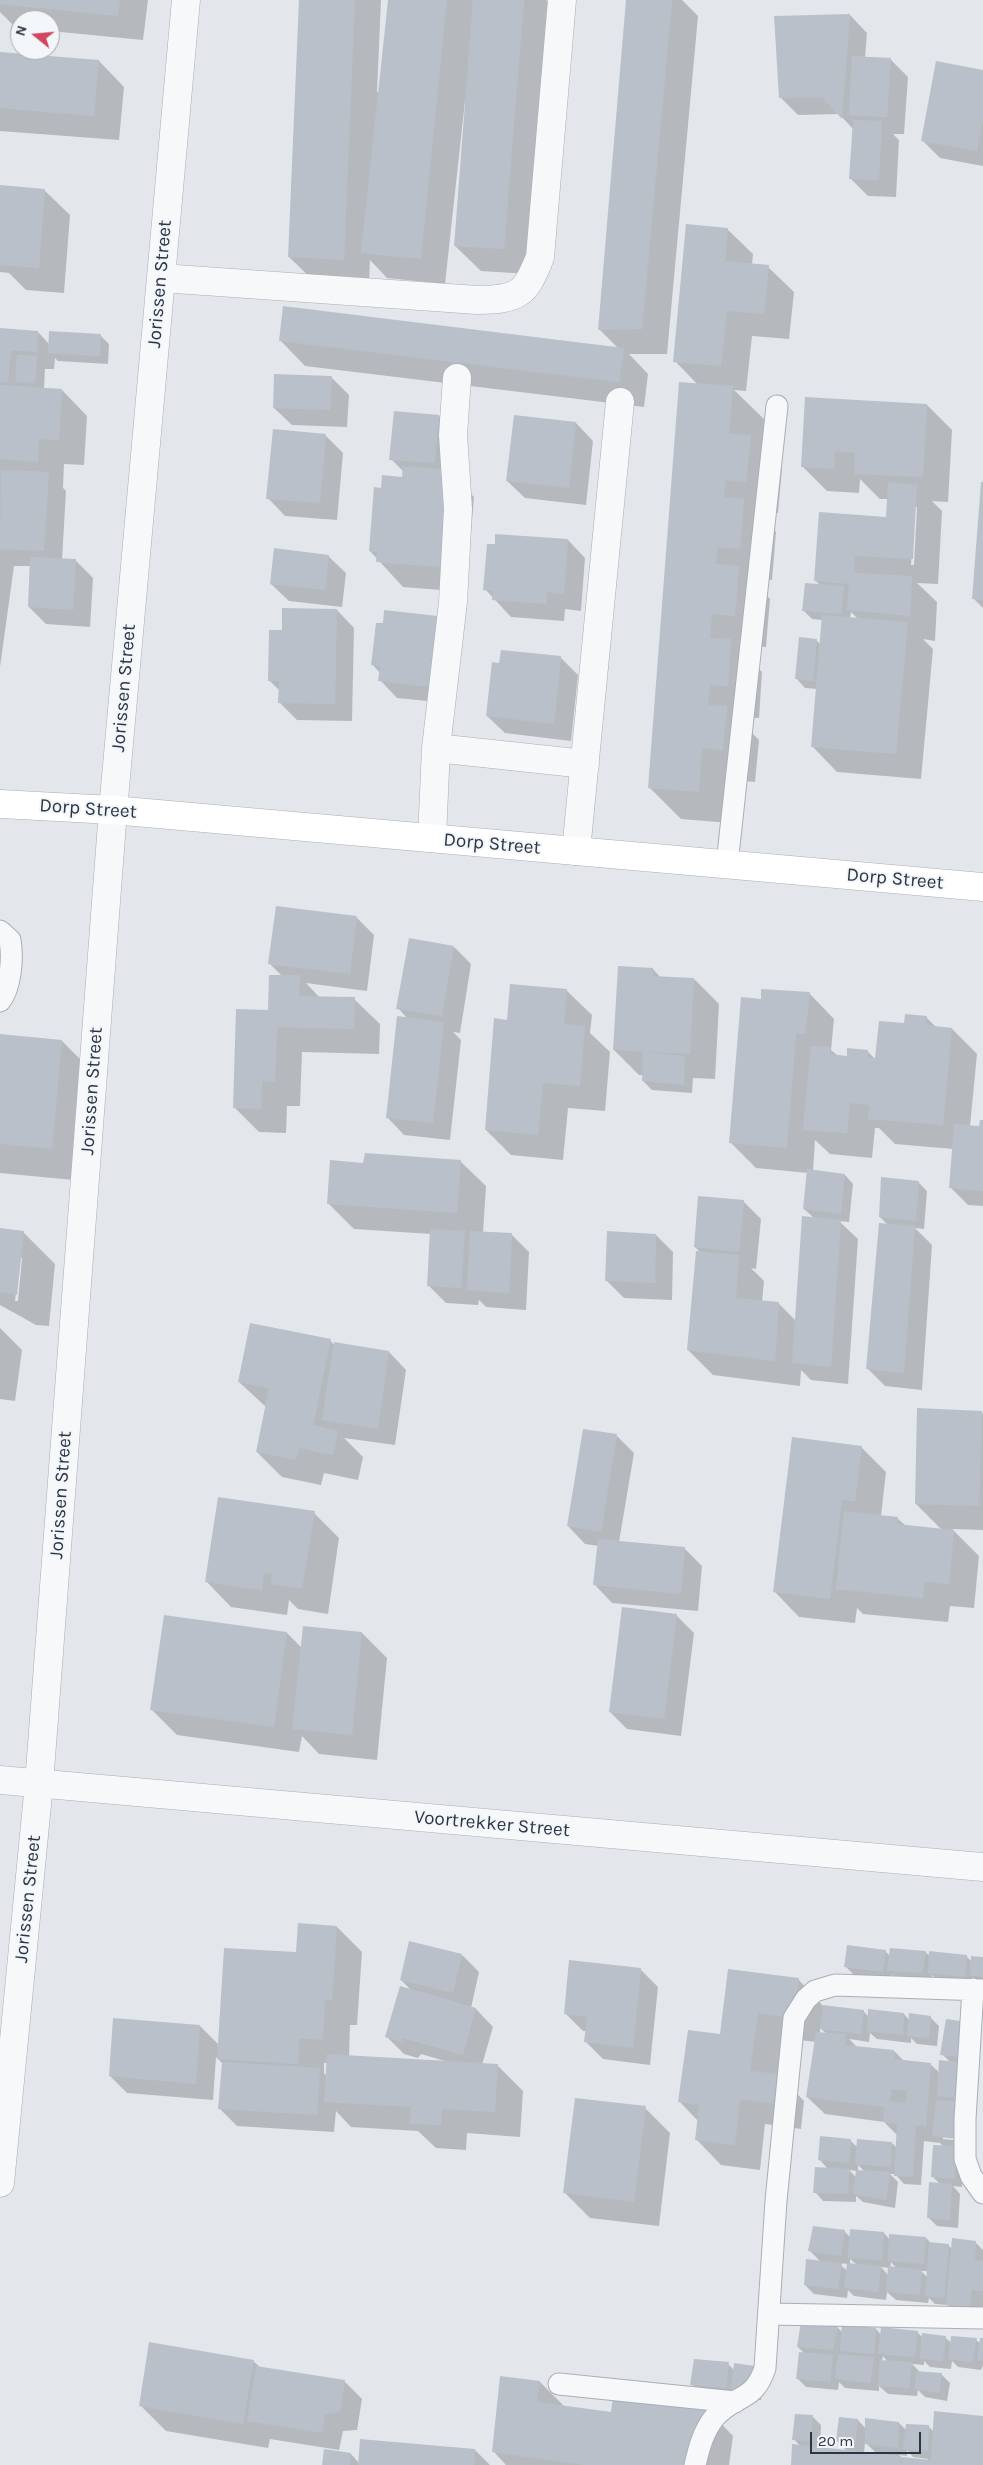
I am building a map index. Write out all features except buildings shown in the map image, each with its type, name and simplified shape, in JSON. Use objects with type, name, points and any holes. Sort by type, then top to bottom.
[{"type":"street","name":"Jorissen Street","points":[[0,2183],[39,1784],[113,810],[186,0]]},
{"type":"street","points":[[161,278],[477,300],[505,300],[516,296],[532,279],[540,257],[562,0]]},
{"type":"street","points":[[432,838],[436,748],[453,593],[458,510],[453,435],[457,378]]},
{"type":"street","points":[[576,851],[620,402]]},
{"type":"street","points":[[436,748],[585,764]]},
{"type":"street","name":"Dorp Street","points":[[0,804],[113,810],[983,887]]},
{"type":"street","name":"Voortrekker Street","points":[[0,1780],[983,1867]]},
{"type":"lane","points":[[727,864],[777,406]]},
{"type":"lane","points":[[0,931],[10,940],[12,954],[7,984],[0,1001]]},
{"type":"lane","points":[[695,2465],[702,2437],[715,2417],[734,2402],[752,2393],[760,2382],[765,2368],[777,2191],[794,2018],[806,1999],[815,1991],[835,1985],[978,1989],[965,2119],[965,2159],[971,2176],[983,2192]]},
{"type":"lane","points":[[769,2314],[983,2318]]},
{"type":"lane","points":[[559,2384],[734,2402]]}]
